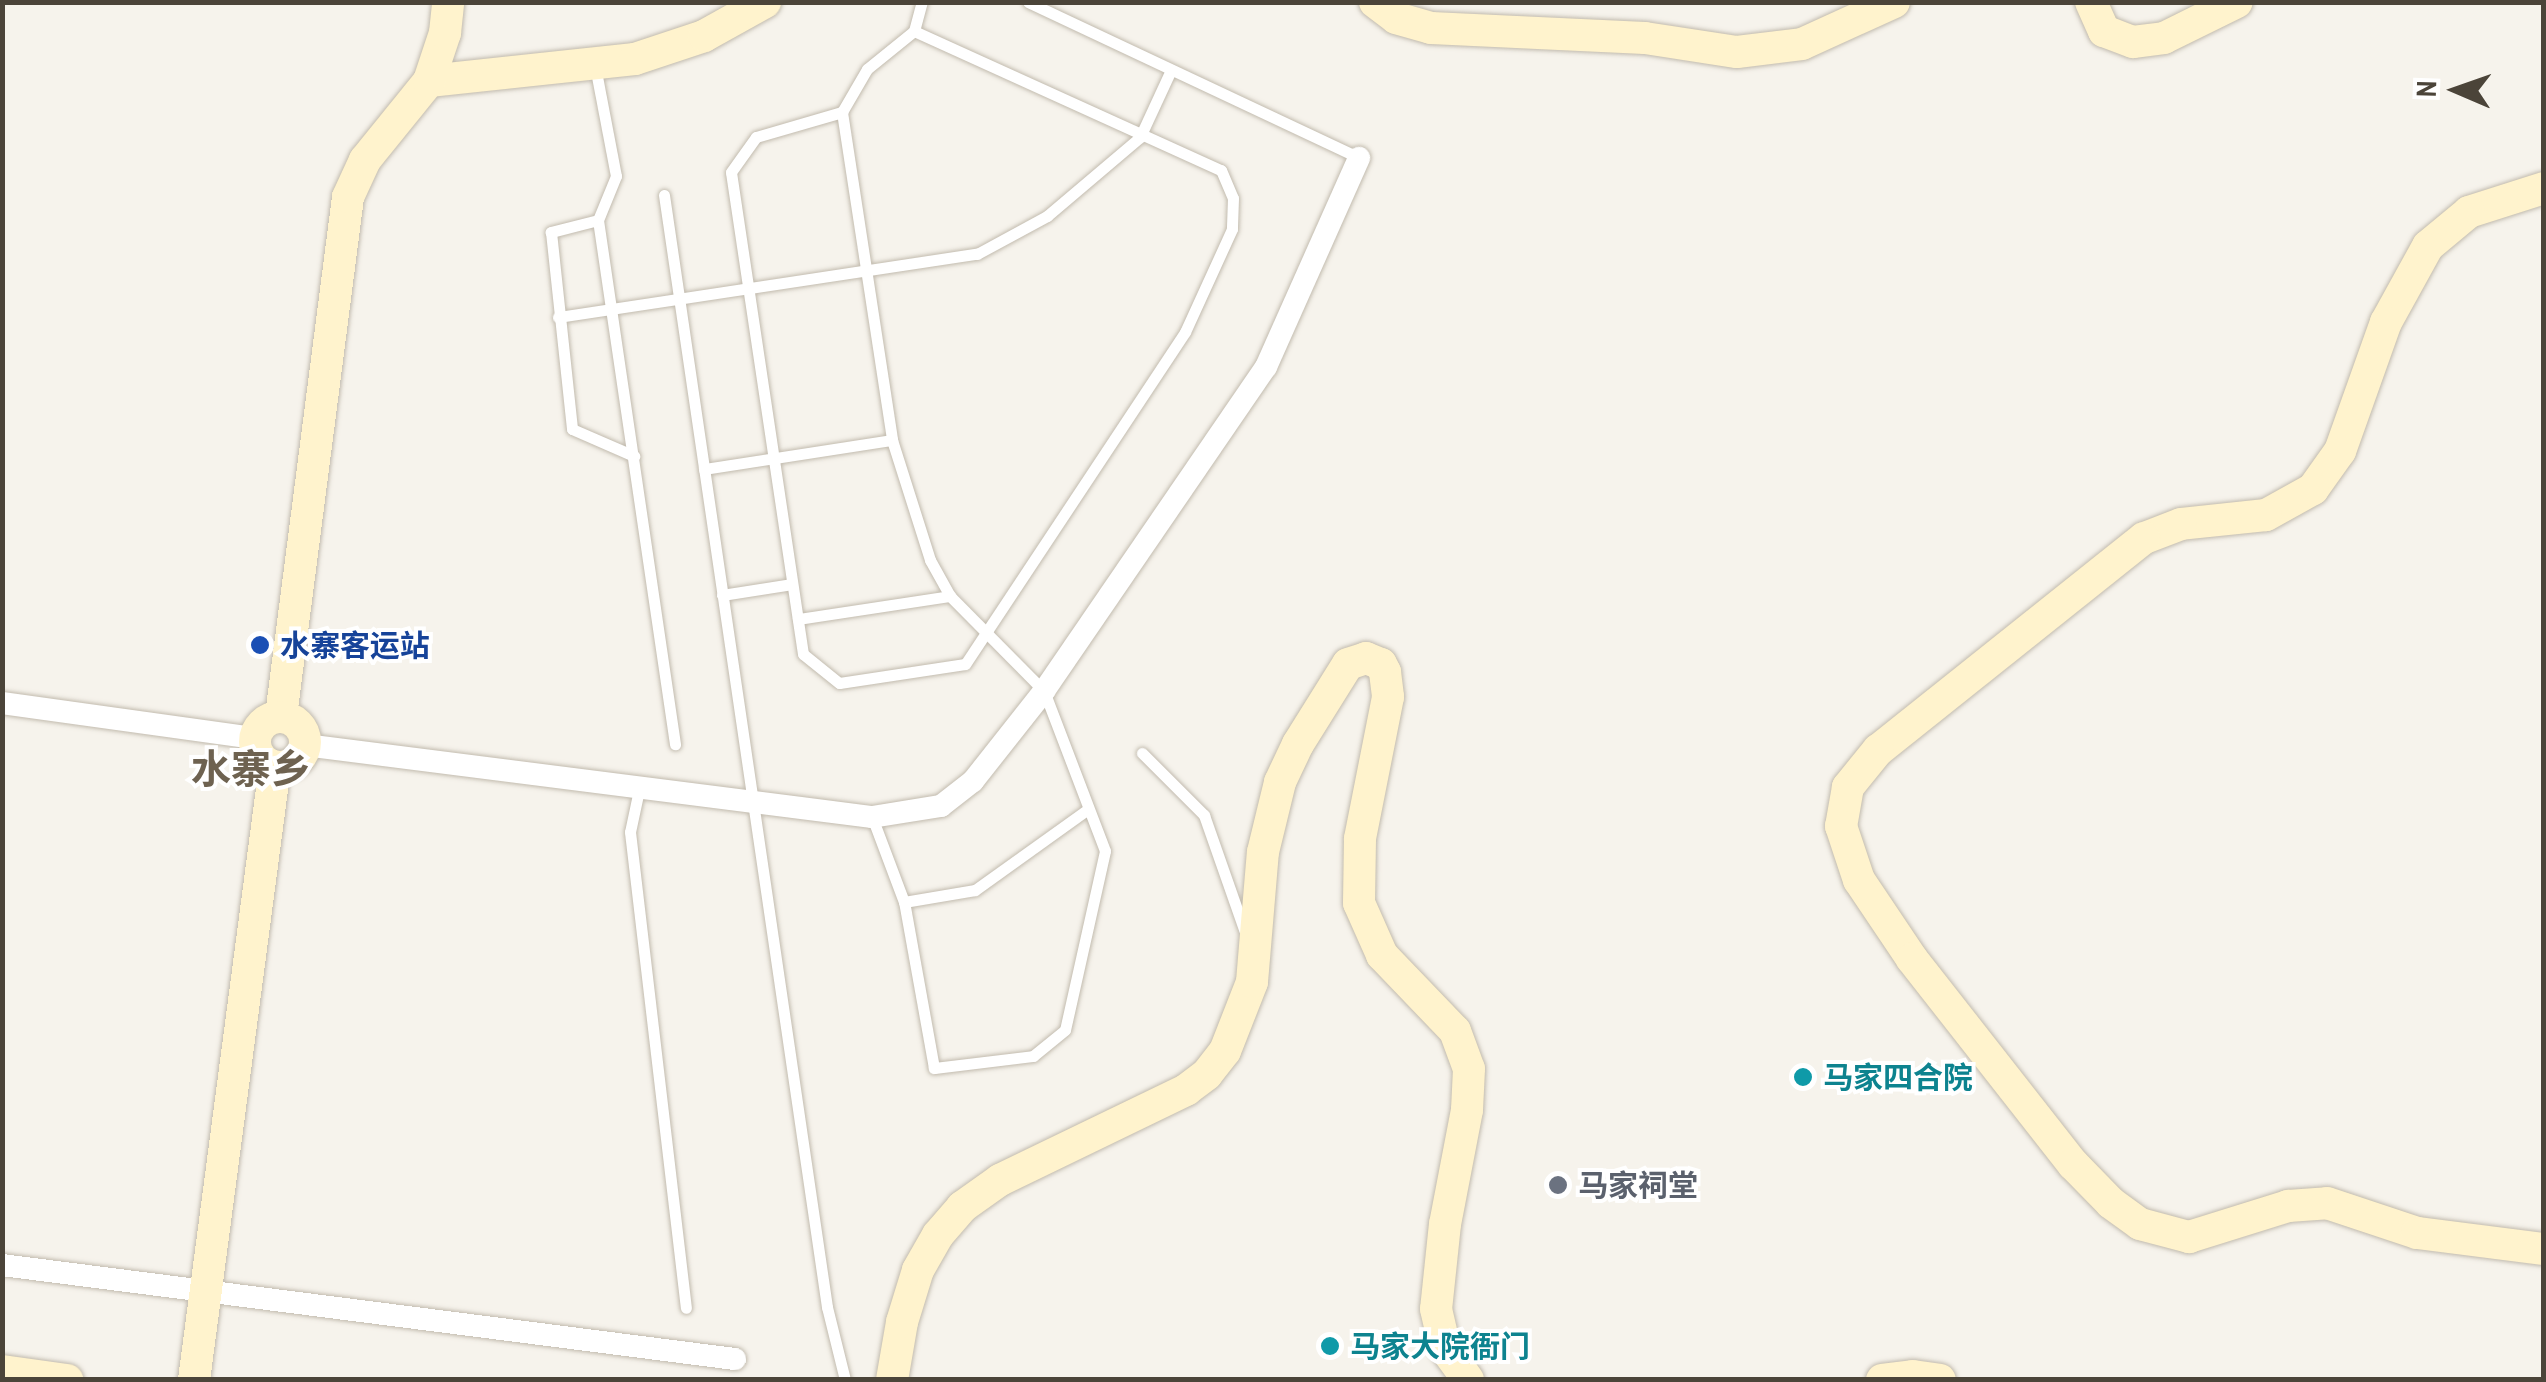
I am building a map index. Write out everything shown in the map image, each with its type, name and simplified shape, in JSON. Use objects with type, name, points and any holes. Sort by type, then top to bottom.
[{"type":"main road","points":[[281,716],[348,197],[365,160],[429,82],[445,33],[448,2]]},
{"type":"main road","points":[[429,82],[595,66],[674,49],[764,2]]},
{"type":"main road","points":[[1375,2],[1396,18],[1431,28],[1645,38],[1753,52],[1816,39],[1894,2]]},
{"type":"main road","points":[[2090,2],[2104,31],[2132,42],[2164,38],[2237,2]]},
{"type":"main road","points":[[2544,188],[2468,212],[2428,246],[2386,322],[2340,450],[2313,490],[2266,515],[2181,524],[2144,538],[1878,750],[1848,787],[1841,826],[1858,880],[1912,959],[2074,1164],[2111,1203],[2140,1224],[2189,1236],[2288,1206],[2327,1203],[2417,1233],[2544,1249]]},
{"type":"main road","points":[[892,1380],[911,1290],[928,1252],[951,1219],[1000,1180],[1198,1082],[1234,1036],[1248,1000],[1256,955],[1263,852],[1280,782],[1298,744],[1348,664],[1374,660],[1386,672],[1388,698],[1360,840],[1357,889],[1368,930],[1382,955],[1448,1023],[1465,1049],[1467,1110],[1445,1224],[1436,1309],[1444,1348],[1468,1380]]},
{"type":"main road","points":[[281,716],[302,728],[305,744],[297,760],[275,766],[259,755],[256,738],[264,722],[281,716]]},
{"type":"main road","points":[[194,1380],[275,766]]},
{"type":"main road","points":[[2,1371],[67,1380]]},
{"type":"main road","points":[[1882,1380],[1913,1376],[1940,1380]]},
{"type":"street","points":[[305,744],[872,817],[941,806],[973,781],[1044,691],[1266,367],[1359,158]]},
{"type":"street","points":[[2,703],[256,738]]},
{"type":"street","points":[[2,1265],[735,1360]]},
{"type":"lane","points":[[872,817],[904,902],[934,1068],[1033,1056],[1065,1030],[1104,850],[1044,691],[950,596],[930,560],[892,440],[842,112],[867,69],[914,31],[922,2]]},
{"type":"lane","points":[[1028,2],[1359,158]]},
{"type":"lane","points":[[842,112],[756,137],[731,172],[802,654],[839,683],[965,664],[1185,332],[1232,230],[1234,198],[1221,170],[1140,137],[914,31]]},
{"type":"lane","points":[[595,66],[616,176],[598,220],[676,744]]},
{"type":"lane","points":[[558,317],[977,254],[1048,216],[1140,137],[1172,70]]},
{"type":"lane","points":[[664,196],[827,1307],[845,1380]]},
{"type":"lane","points":[[598,220],[551,232],[572,428],[634,456]]},
{"type":"lane","points":[[704,468],[892,440]]},
{"type":"lane","points":[[722,594],[792,584]]},
{"type":"lane","points":[[798,619],[950,596]]},
{"type":"lane","points":[[1142,754],[1204,814],[1238,924],[1256,955]]},
{"type":"lane","points":[[640,786],[630,832],[686,1308]]},
{"type":"lane","points":[[904,902],[974,890],[1088,809]]},
{"type":"place","name":"水寨客运站","points":[[260,645]]},
{"type":"place","name":"马家四合院","points":[[1803,1077]]},
{"type":"place","name":"马家祠堂","points":[[1558,1185]]},
{"type":"place","name":"马家大院衙门","points":[[1330,1346]]},
{"type":"district","name":"水寨乡","points":[[251,769]]}]
